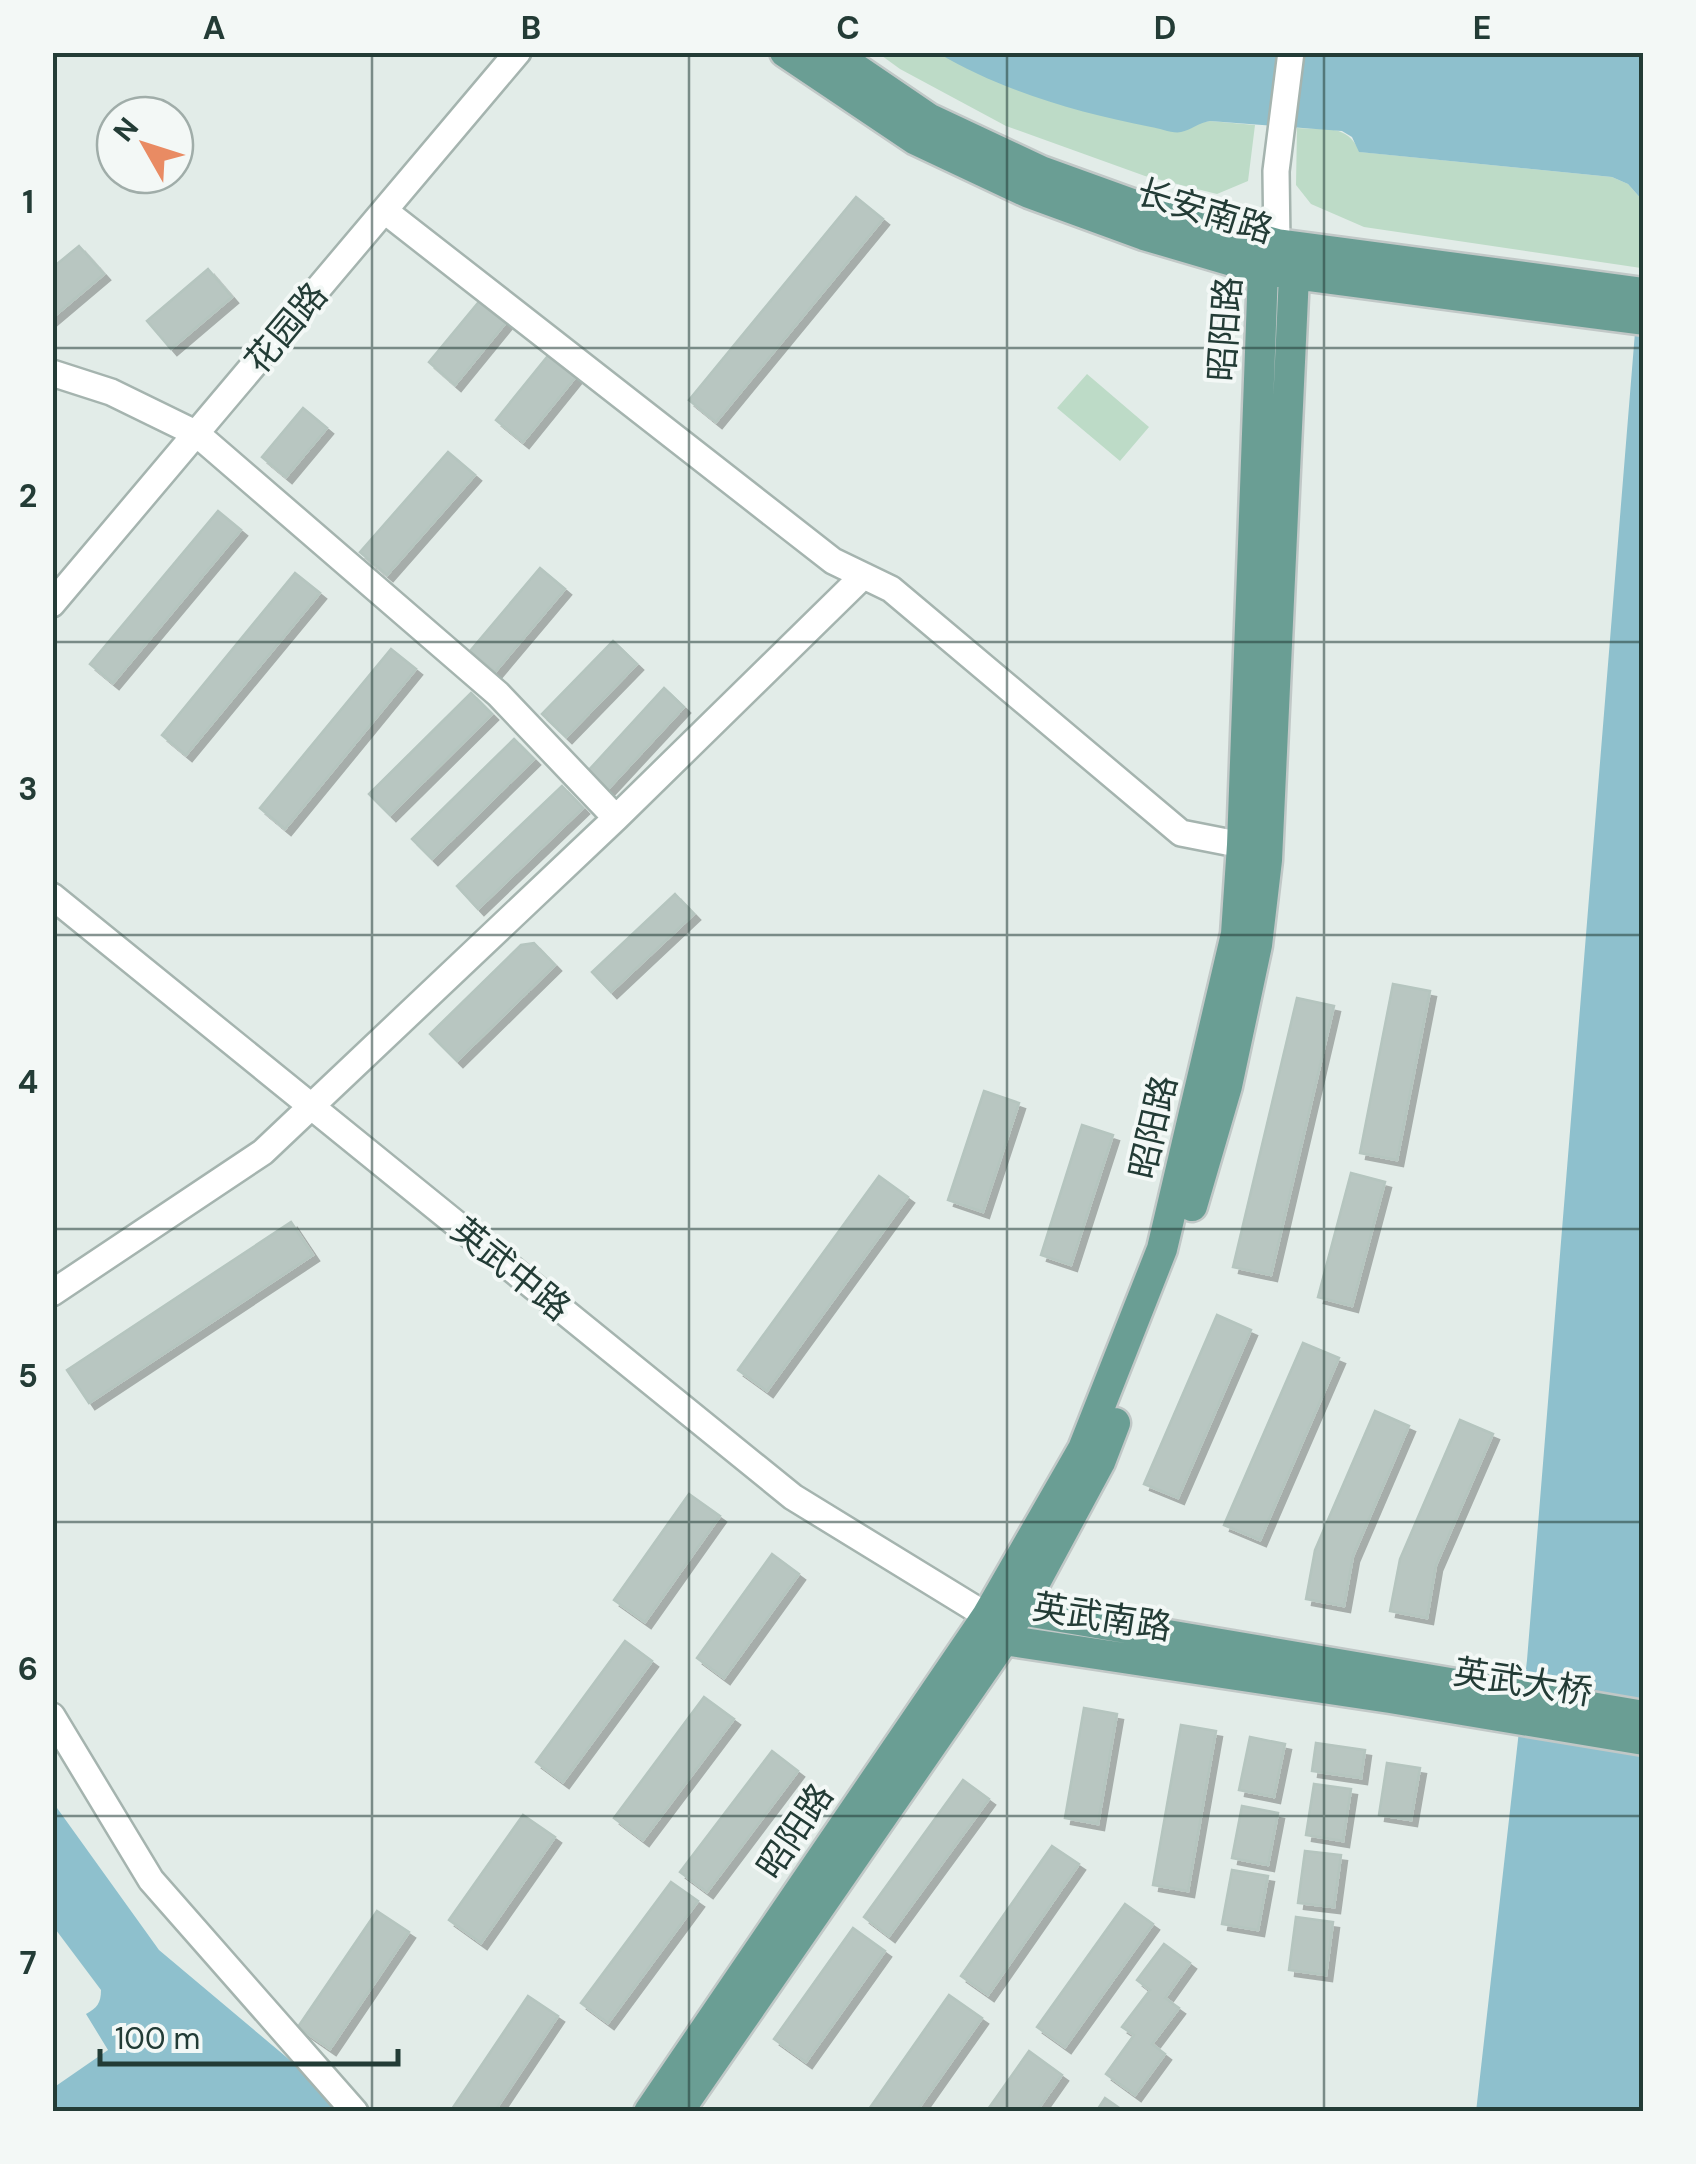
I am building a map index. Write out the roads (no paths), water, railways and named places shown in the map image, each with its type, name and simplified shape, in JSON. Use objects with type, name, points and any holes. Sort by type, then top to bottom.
[{"type":"main road","name":"长安南路","points":[[786,52],[916,140],[1029,193],[1144,235],[1270,257],[1421,276],[1644,293]]},
{"type":"main road","name":"长安南路","points":[[831,52],[928,118],[1041,170],[1270,257]]},
{"type":"main road","name":"昭阳路","points":[[648,2112],[996,1628],[1020,1610],[1100,1462],[1176,1258],[1228,1086],[1253,963],[1267,860],[1294,274],[1270,257]]},
{"type":"main road","name":"昭阳路","points":[[678,2112],[996,1628],[1083,1449],[1162,1249],[1236,934],[1270,257]]},
{"type":"main road","name":"长安南路","points":[[1294,274],[1421,276],[1644,320]]},
{"type":"main road","name":"英武南路","points":[[1020,1610],[1392,1686]]},
{"type":"main road","name":"英武南路","points":[[996,1628],[1392,1686]]},
{"type":"main road","name":"英武大桥","points":[[1392,1686],[1644,1716]]},
{"type":"main road","name":"英武大桥","points":[[1392,1686],[1644,1740]]},
{"type":"street","name":"花园路","points":[[52,604],[518,52]]},
{"type":"street","points":[[1270,257],[1291,52]]},
{"type":"street","points":[[385,211],[833,561],[892,589],[1182,833],[1242,845]]},
{"type":"street","points":[[52,373],[111,392],[197,434],[498,694],[616,818]]},
{"type":"street","points":[[52,1294],[263,1152],[616,818],[863,576]]},
{"type":"street","name":"英武中路","points":[[52,896],[793,1497],[996,1628]]},
{"type":"street","points":[[52,1716],[151,1880],[355,2112]]},
{"type":"water","points":[[938,53],[1643,53],[1643,201],[1628,184],[1612,177],[1359,152],[1352,137],[1342,131],[1210,121],[1170,132],[1041,99],[988,79]]},
{"type":"water","points":[[1643,234],[1643,2111],[1476,2112],[1527,1660]]},
{"type":"water","points":[[52,1801],[159,1950],[291,2061],[335,2111],[53,2111],[53,2088],[108,2050],[86,2014],[98,2005],[101,1990],[53,1926]]}]
